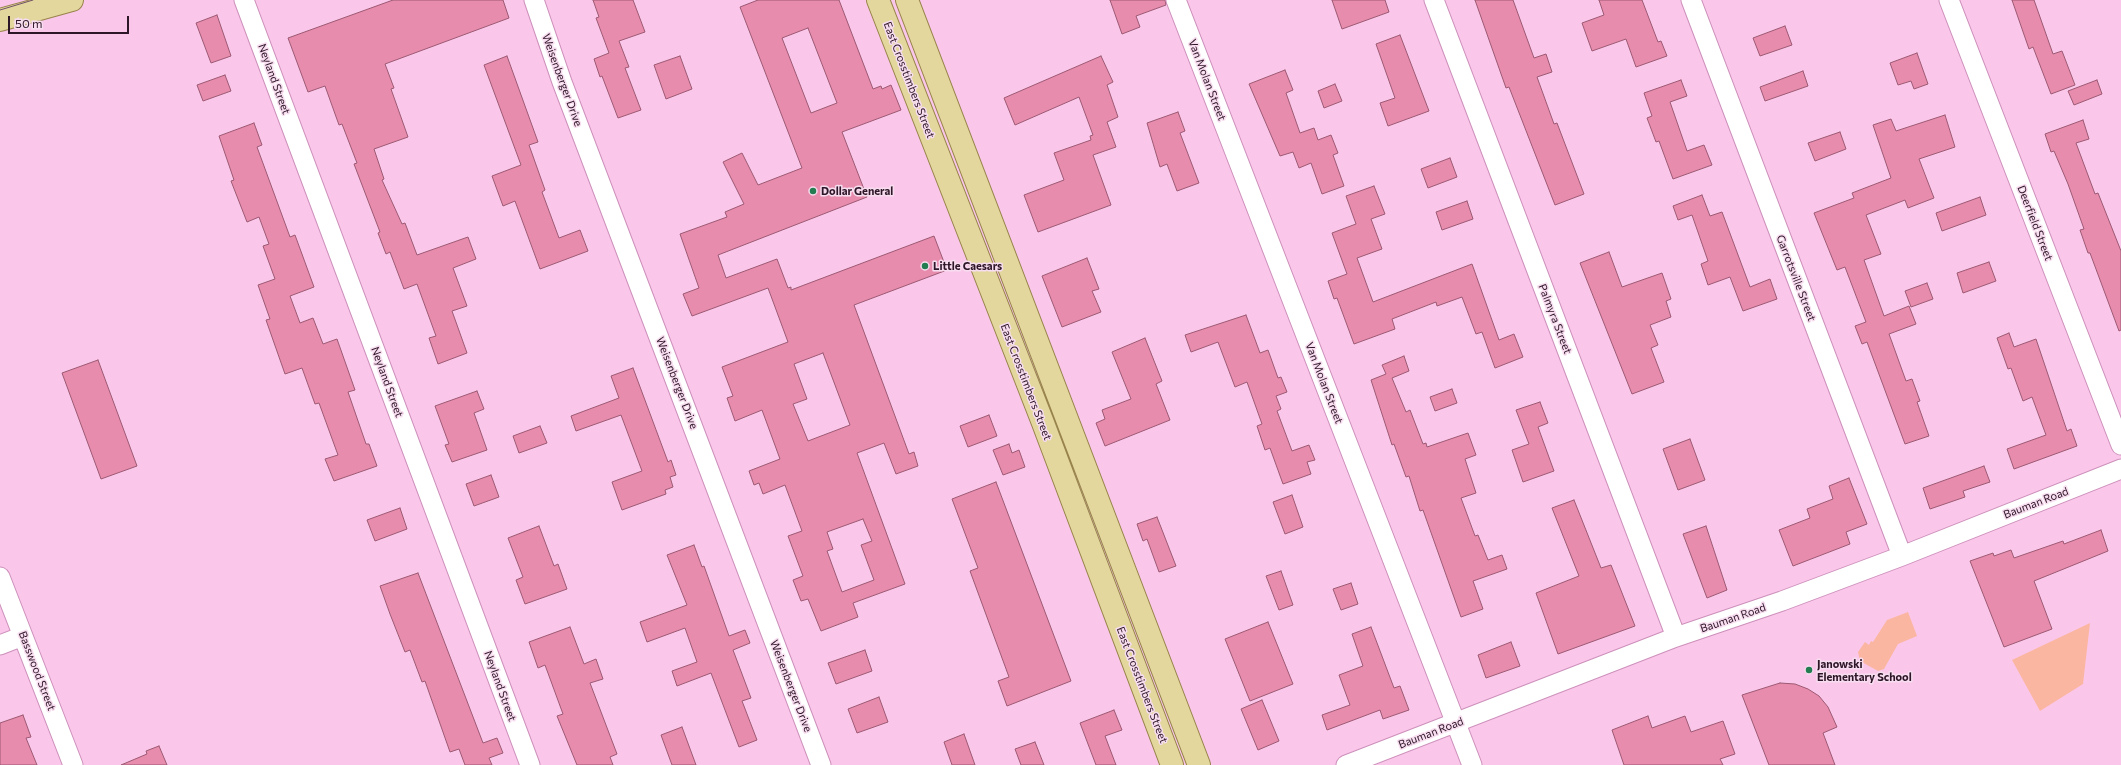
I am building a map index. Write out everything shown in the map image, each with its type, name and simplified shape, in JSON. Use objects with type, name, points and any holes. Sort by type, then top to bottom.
[{"type":"main road","points":[[0,20],[72,0]]},
{"type":"main road","name":"East Crosstimbers Street","points":[[878,0],[1043,423],[1172,765]]},
{"type":"main road","points":[[906,0],[1199,765]]},
{"type":"main road","points":[[891,35],[917,26]]},
{"type":"main road","points":[[968,230],[990,220]]},
{"type":"main road","points":[[1043,423],[1066,417]]},
{"type":"main road","points":[[1116,617],[1139,608]]},
{"type":"street","name":"Neyland Street","points":[[244,0],[530,765]]},
{"type":"street","name":"Weisenberger Drive","points":[[534,0],[562,82],[821,765]]},
{"type":"street","name":"Van Molan Street","points":[[1176,0],[1472,765]]},
{"type":"street","name":"Palmyra Street","points":[[1434,0],[1676,637]]},
{"type":"street","name":"Garrotsville Street","points":[[1691,0],[1902,556]]},
{"type":"street","name":"Deerfield Street","points":[[1949,0],[2121,445]]},
{"type":"street","name":"Bauman Road","points":[[1346,765],[1676,637],[1782,601],[1902,556],[2121,470]]},
{"type":"street","name":"Basswood Street","points":[[0,577],[73,765]]},
{"type":"street","points":[[0,646],[23,636]]},
{"type":"shaded area","points":[[1908,612],[1917,636],[1898,644],[1884,669],[1878,671],[1860,661],[1858,652],[1865,642],[1869,645],[1871,641],[1873,642],[1887,620]]},
{"type":"shaded area","points":[[2090,623],[2083,684],[2040,711],[2012,660]]},
{"type":"building","points":[[393,0],[503,0],[509,18],[385,64],[394,88],[391,89],[408,137],[374,149],[384,179],[382,180],[402,224],[405,223],[417,255],[468,237],[476,259],[453,268],[467,306],[452,311],[467,353],[438,364],[429,338],[436,336],[417,284],[404,289],[390,252],[386,254],[378,233],[380,232],[354,164],[357,163],[342,124],[339,125],[325,86],[308,92],[288,38]]},
{"type":"building","points":[[593,0],[633,0],[645,32],[619,41],[629,67],[625,68],[641,110],[618,118],[602,76],[600,77],[594,59],[609,53],[596,18],[599,17]]},
{"type":"building","points":[[758,0],[839,0],[873,89],[881,86],[882,89],[891,85],[901,110],[842,132],[867,197],[718,255],[726,278],[777,259],[788,288],[791,287],[791,290],[934,236],[947,270],[854,305],[909,454],[914,452],[918,466],[896,474],[884,443],[857,453],[905,584],[853,603],[858,617],[821,631],[808,599],[801,601],[793,580],[803,576],[788,536],[802,531],[785,485],[763,494],[759,483],[754,485],[749,471],[780,459],[762,410],[735,421],[727,398],[733,396],[722,367],[788,342],[768,288],[692,316],[683,294],[699,288],[680,234],[727,217],[725,212],[744,204],[723,162],[742,153],[758,185],[802,168],[740,7]],"holes":[[[808,28],[837,103],[811,113],[782,38]],[[823,353],[850,425],[808,441],[793,404],[807,399],[794,364]],[[863,519],[872,541],[861,545],[874,580],[842,592],[827,551],[833,549],[827,532]]]},
{"type":"building","points":[[1110,0],[1165,0],[1166,5],[1136,16],[1140,27],[1122,34]]},
{"type":"building","points":[[1332,0],[1385,0],[1389,12],[1342,29]]},
{"type":"building","points":[[1475,0],[1513,0],[1534,58],[1546,54],[1552,72],[1537,77],[1554,124],[1557,123],[1584,194],[1555,205],[1509,87],[1506,88]]},
{"type":"building","points":[[1599,0],[1642,0],[1658,42],[1661,41],[1667,56],[1636,67],[1626,39],[1592,51],[1582,23],[1604,15]]},
{"type":"building","points":[[2012,0],[2034,0],[2053,54],[2062,51],[2075,85],[2051,94],[2033,47],[2029,49]]},
{"type":"building","points":[[217,15],[231,56],[211,63],[196,23]]},
{"type":"building","points":[[1785,26],[1792,45],[1760,56],[1753,38]]},
{"type":"building","points":[[1400,35],[1429,111],[1388,126],[1380,103],[1395,98],[1376,44]]},
{"type":"building","points":[[1917,53],[1928,84],[1914,89],[1911,81],[1898,85],[1890,63]]},
{"type":"building","points":[[507,56],[538,142],[529,145],[545,190],[542,192],[559,238],[580,230],[588,251],[540,269],[515,201],[503,206],[492,176],[521,165],[484,65]]},
{"type":"building","points":[[680,56],[692,89],[666,99],[654,65]]},
{"type":"building","points":[[1101,56],[1113,82],[1107,85],[1118,117],[1107,122],[1116,147],[1093,155],[1111,205],[1038,232],[1024,195],[1064,180],[1054,153],[1091,140],[1090,136],[1093,135],[1079,97],[1015,125],[1004,98]]},
{"type":"building","points":[[1285,70],[1293,90],[1286,93],[1300,133],[1314,128],[1318,140],[1331,135],[1338,153],[1333,155],[1344,186],[1322,194],[1311,163],[1299,168],[1293,152],[1280,156],[1249,84]]},
{"type":"building","points":[[1803,71],[1808,86],[1765,101],[1760,87]]},
{"type":"building","points":[[225,75],[231,91],[203,101],[197,85]]},
{"type":"building","points":[[1681,80],[1687,96],[1670,102],[1687,151],[1704,145],[1712,165],[1673,179],[1659,141],[1656,142],[1647,118],[1652,116],[1644,93]]},
{"type":"building","points":[[2097,80],[2102,94],[2074,105],[2068,91]]},
{"type":"building","points":[[1335,84],[1342,101],[1324,108],[1318,91]]},
{"type":"building","points":[[1178,112],[1185,131],[1180,133],[1199,183],[1177,191],[1167,164],[1160,167],[1147,123]]},
{"type":"building","points":[[1945,115],[1955,147],[1919,159],[1934,198],[1908,208],[1905,200],[1866,215],[1881,254],[1864,260],[1884,316],[1909,306],[1916,324],[1889,334],[1906,381],[1912,379],[1920,401],[1917,402],[1929,436],[1905,444],[1867,342],[1862,344],[1855,326],[1866,322],[1845,267],[1837,270],[1814,213],[1854,198],[1852,193],[1891,178],[1873,125],[1891,119],[1896,131]]},
{"type":"building","points":[[2083,120],[2089,139],[2076,143],[2095,194],[2098,193],[2121,251],[2121,330],[2119,331],[2080,230],[2084,229],[2068,184],[2054,151],[2051,152],[2045,134]]},
{"type":"building","points":[[254,123],[262,145],[257,147],[290,237],[295,235],[314,287],[290,296],[300,323],[313,318],[323,344],[337,339],[355,390],[348,392],[366,444],[369,444],[377,466],[334,481],[325,459],[338,455],[319,403],[315,404],[302,368],[285,374],[266,320],[270,319],[258,285],[275,279],[263,246],[269,244],[259,217],[247,222],[231,181],[234,180],[219,136]]},
{"type":"building","points":[[1840,132],[1846,149],[1815,161],[1808,143]]},
{"type":"building","points":[[1450,158],[1457,177],[1428,188],[1421,169]]},
{"type":"building","points":[[1374,186],[1385,214],[1371,219],[1382,249],[1357,258],[1373,302],[1472,264],[1499,340],[1514,334],[1523,357],[1495,368],[1482,332],[1476,334],[1462,297],[1437,306],[1436,302],[1392,319],[1395,329],[1354,344],[1337,298],[1334,299],[1328,281],[1347,274],[1332,233],[1356,224],[1346,196]]},
{"type":"building","points":[[1702,195],[1710,216],[1722,212],[1750,287],[1770,279],[1777,299],[1743,311],[1730,277],[1708,285],[1701,264],[1708,261],[1692,215],[1678,220],[1673,206]]},
{"type":"building","points":[[1980,197],[1986,215],[1942,231],[1936,213]]},
{"type":"building","points":[[1467,201],[1473,219],[1442,230],[1436,212]]},
{"type":"building","points":[[1609,252],[1622,287],[1662,273],[1671,299],[1666,301],[1671,317],[1650,325],[1658,345],[1651,348],[1664,382],[1632,394],[1580,263]]},
{"type":"building","points":[[1087,258],[1099,289],[1092,291],[1101,312],[1062,327],[1042,276]]},
{"type":"building","points":[[1989,262],[1996,281],[1963,293],[1957,273]]},
{"type":"building","points":[[1927,283],[1933,299],[1911,307],[1905,291]]},
{"type":"building","points":[[1246,315],[1260,353],[1268,350],[1278,378],[1281,377],[1287,392],[1276,396],[1281,409],[1277,411],[1292,451],[1309,445],[1315,460],[1307,462],[1311,474],[1283,484],[1270,448],[1265,450],[1257,426],[1262,424],[1247,382],[1235,387],[1218,342],[1191,352],[1185,335]]},
{"type":"building","points":[[2009,333],[2014,347],[2036,339],[2067,431],[2071,429],[2077,446],[2014,469],[2007,449],[2046,435],[2032,397],[2023,401],[2011,368],[2008,369],[1997,338]]},
{"type":"building","points":[[1145,338],[1162,381],[1156,384],[1170,420],[1105,446],[1096,423],[1105,419],[1102,410],[1131,399],[1112,352]]},
{"type":"building","points":[[1404,356],[1409,371],[1392,378],[1406,412],[1410,410],[1423,444],[1426,443],[1427,447],[1468,433],[1476,455],[1465,459],[1476,493],[1461,498],[1475,536],[1478,535],[1488,560],[1502,555],[1507,569],[1473,581],[1483,609],[1461,617],[1423,510],[1420,511],[1409,476],[1406,477],[1394,444],[1392,445],[1371,380],[1386,374],[1382,365]]},
{"type":"building","points":[[98,360],[137,466],[101,479],[62,373]]},
{"type":"building","points":[[633,368],[668,462],[671,460],[676,475],[670,477],[673,487],[665,490],[666,494],[622,510],[612,482],[642,471],[621,415],[576,431],[571,416],[619,398],[611,376]]},
{"type":"building","points":[[1452,389],[1457,403],[1435,411],[1430,397]]},
{"type":"building","points":[[477,391],[484,409],[474,413],[487,450],[452,462],[445,445],[449,444],[435,406]]},
{"type":"building","points":[[1540,402],[1548,423],[1538,427],[1554,471],[1523,482],[1512,450],[1529,444],[1516,410]]},
{"type":"building","points":[[989,415],[997,436],[968,447],[960,426]]},
{"type":"building","points":[[540,426],[547,443],[519,453],[513,436]]},
{"type":"building","points":[[1690,439],[1705,480],[1678,490],[1663,449]]},
{"type":"building","points":[[1009,444],[1012,453],[1019,450],[1025,467],[1003,475],[993,450]]},
{"type":"building","points":[[1984,466],[1990,482],[1963,491],[1965,497],[1930,509],[1923,488]]},
{"type":"building","points":[[491,475],[499,497],[474,506],[466,484]]},
{"type":"building","points":[[1849,478],[1867,524],[1846,532],[1850,544],[1793,566],[1779,530],[1810,518],[1807,509],[1833,499],[1829,486]]},
{"type":"building","points":[[996,482],[1071,681],[1007,706],[998,681],[1009,677],[970,571],[978,568],[952,499]]},
{"type":"building","points":[[1292,495],[1303,527],[1285,534],[1273,502]]},
{"type":"building","points":[[1574,500],[1601,568],[1611,565],[1635,626],[1558,654],[1536,593],[1579,576],[1552,508]]},
{"type":"building","points":[[400,508],[407,529],[375,541],[367,520]]},
{"type":"building","points":[[1157,517],[1176,566],[1159,572],[1147,539],[1143,541],[1137,524]]},
{"type":"building","points":[[539,526],[554,566],[558,564],[567,589],[525,604],[516,580],[523,577],[508,538]]},
{"type":"building","points":[[1706,526],[1727,590],[1707,598],[1683,534]]},
{"type":"building","points":[[2101,530],[2108,551],[2034,581],[2052,629],[2004,647],[1970,561],[1993,553],[1994,556],[2011,550],[2014,558],[2063,541],[2064,544]]},
{"type":"building","points":[[694,545],[702,567],[704,566],[729,636],[745,630],[750,643],[733,650],[751,698],[742,701],[757,740],[739,747],[711,673],[677,686],[672,671],[697,662],[685,628],[647,642],[640,622],[687,605],[667,555]]},
{"type":"building","points":[[1281,571],[1293,605],[1279,610],[1266,576]]},
{"type":"building","points":[[418,573],[483,743],[497,738],[503,753],[489,758],[492,765],[465,765],[459,749],[450,752],[425,681],[422,682],[410,650],[405,652],[390,614],[380,586]]},
{"type":"building","points":[[1351,583],[1358,604],[1341,610],[1333,589]]},
{"type":"building","points":[[1268,622],[1293,684],[1250,701],[1225,639]]},
{"type":"building","points":[[570,627],[584,664],[596,659],[603,679],[590,683],[617,754],[610,757],[613,765],[577,765],[557,716],[563,714],[545,665],[538,668],[529,642]]},
{"type":"building","points":[[1371,627],[1394,688],[1400,686],[1409,710],[1383,719],[1380,710],[1327,730],[1322,715],[1350,705],[1339,675],[1363,666],[1352,634]]},
{"type":"building","points":[[1511,642],[1520,666],[1486,678],[1478,655]]},
{"type":"building","points":[[865,650],[872,671],[836,684],[828,663]]},
{"type":"building","points":[[1780,683],[1795,684],[1808,689],[1819,696],[1828,707],[1837,727],[1823,733],[1835,765],[1769,765],[1742,695]]},
{"type":"building","points":[[879,697],[888,722],[857,733],[848,709]]},
{"type":"building","points":[[1262,700],[1279,741],[1258,750],[1241,709]]},
{"type":"building","points":[[1114,710],[1122,730],[1105,736],[1116,765],[1096,765],[1080,723]]},
{"type":"building","points":[[23,715],[31,737],[26,738],[37,765],[0,765],[0,723]]},
{"type":"building","points":[[1648,716],[1652,728],[1685,716],[1691,732],[1723,721],[1735,754],[1720,759],[1723,765],[1624,765],[1612,730]]},
{"type":"building","points":[[682,727],[696,765],[672,765],[661,735]]},
{"type":"building","points":[[964,734],[975,765],[952,765],[944,742]]},
{"type":"building","points":[[1035,742],[1044,765],[1021,765],[1015,749]]},
{"type":"building","points":[[159,746],[167,765],[121,765],[147,754],[146,751]]},
{"type":"tram line","points":[[0,10],[33,0]]},
{"type":"place","name":"Dollar General","points":[[813,191]]},
{"type":"place","name":"Little Caesars","points":[[925,266]]},
{"type":"place","name":"Janowski Elementary School","points":[[1809,670]]}]
